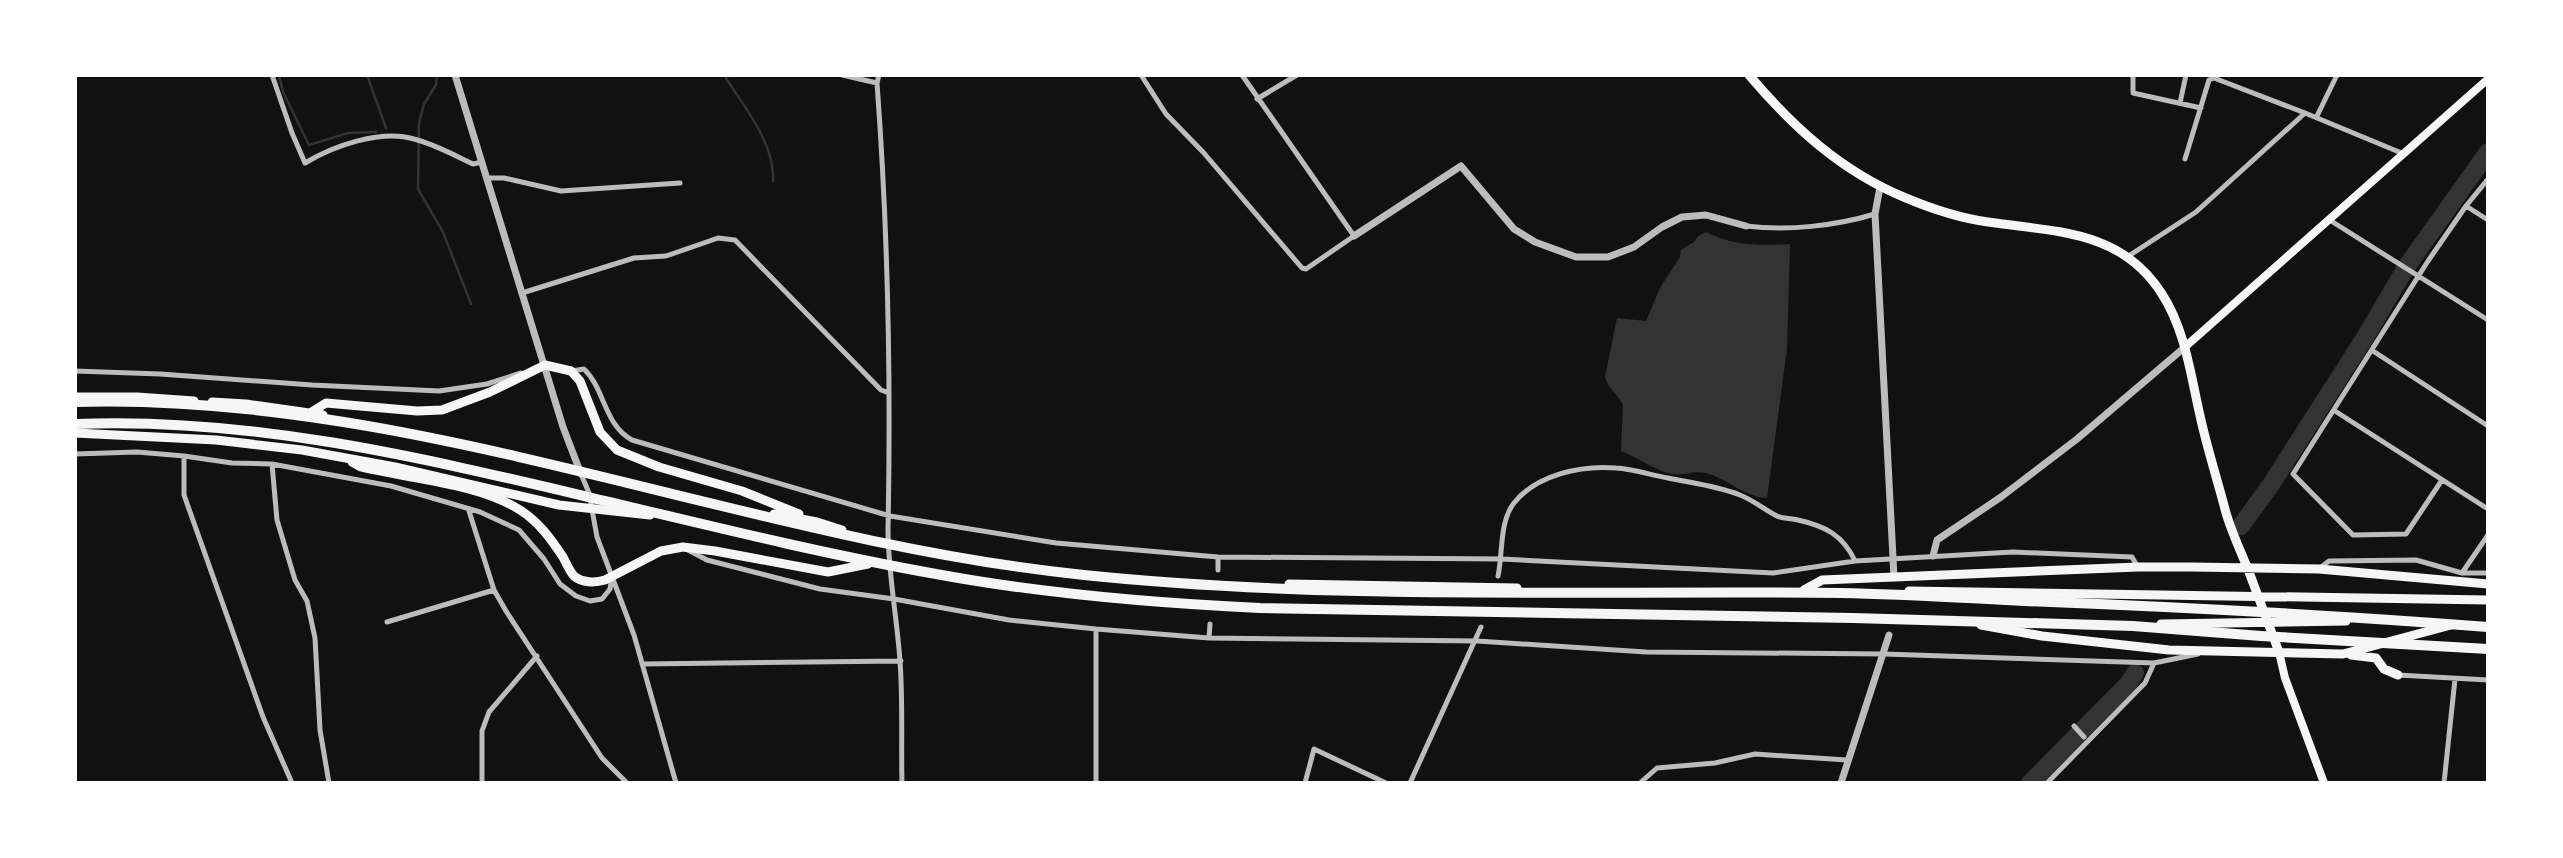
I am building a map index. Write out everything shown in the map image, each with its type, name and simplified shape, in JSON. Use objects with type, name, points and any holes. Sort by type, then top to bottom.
[{"type":"highway","points":[[1749,75],[1777,108],[1813,143],[1880,187],[1929,207],[1985,222],[2045,227],[2102,243],[2127,258],[2162,293],[2185,347],[2227,517],[2278,652]]},
{"type":"highway","points":[[310,413],[326,402],[416,411],[442,410],[490,392],[545,365],[571,370],[580,380],[600,432],[617,450],[659,467],[742,491],[817,522],[860,536],[990,561],[1181,581],[1541,589],[2488,600]]},
{"type":"highway","points":[[75,399],[137,397],[246,404],[310,413],[419,433],[739,507],[817,522]]},
{"type":"highway","points":[[75,399],[191,403],[337,420],[496,453],[877,543],[936,555],[1081,575],[1171,583],[1329,590],[1847,593],[2256,611],[2488,625]]},
{"type":"highway","points":[[75,424],[193,425],[349,444],[484,472],[882,564],[1003,585],[1170,604],[2133,626],[2488,649]]},
{"type":"highway","points":[[75,433],[216,440],[302,450],[396,467],[559,505],[654,516],[868,564],[1069,597],[1165,605],[1357,612],[2049,627],[2305,621],[2463,622],[2488,625]]},
{"type":"highway","points":[[348,458],[361,467],[454,486],[496,498],[520,510],[544,529],[574,576],[586,581],[597,582],[661,551],[683,547],[828,572],[868,564]]},
{"type":"highway","points":[[1804,590],[1822,580],[2138,567],[2319,569],[2488,584]]},
{"type":"highway","points":[[2343,654],[2463,622]]},
{"type":"highway","points":[[1976,624],[2042,636],[2169,650],[2343,654],[2376,659],[2384,669],[2398,675]]},
{"type":"main road","points":[[2185,347],[2488,79]]},
{"type":"main road","points":[[2278,652],[2284,678],[2324,783]]},
{"type":"street","points":[[272,75],[292,133],[306,163],[327,150],[381,137],[413,138],[474,163],[482,162]]},
{"type":"street","points":[[455,75],[563,426],[589,493],[597,537],[642,664],[676,783]]},
{"type":"street","points":[[842,75],[877,83]]},
{"type":"street","points":[[879,75],[877,83],[889,393],[888,527],[891,589],[901,662],[902,783]]},
{"type":"street","points":[[1141,75],[1166,114],[1203,152],[1302,268],[1306,269],[1461,166],[1514,229],[1535,242],[1576,257],[1608,257],[1634,247],[1662,227],[1682,217],[1706,215],[1762,228],[1838,224],[1875,214]]},
{"type":"street","points":[[1242,75],[1354,236]]},
{"type":"street","points":[[1257,99],[1297,75]]},
{"type":"street","points":[[2133,75],[2133,93],[2201,108]]},
{"type":"street","points":[[2180,103],[2186,75]]},
{"type":"street","points":[[2317,116],[2337,75]]},
{"type":"street","points":[[2185,159],[2209,80],[2214,78],[2317,116],[2403,154]]},
{"type":"street","points":[[2127,258],[2196,212],[2305,113]]},
{"type":"street","points":[[486,178],[504,178],[561,191],[680,183]]},
{"type":"street","points":[[2442,480],[2406,534],[2353,535],[2293,474],[2466,206],[2488,179]]},
{"type":"street","points":[[1880,187],[1875,214],[1894,577]]},
{"type":"street","points":[[2466,206],[2488,220]]},
{"type":"street","points":[[2328,219],[2488,320]]},
{"type":"street","points":[[522,293],[634,258],[666,256],[718,238],[735,240],[881,390],[889,393]]},
{"type":"street","points":[[1933,556],[1937,540],[2047,462],[2185,347]]},
{"type":"street","points":[[2373,351],[2488,426]]},
{"type":"street","points":[[75,371],[439,391],[487,384],[545,365]]},
{"type":"street","points":[[571,370],[584,369],[593,378],[604,407],[622,435],[632,440],[890,516],[1056,543],[1219,557],[1502,559],[1773,573],[1855,561],[2013,552],[2132,557],[2138,567]]},
{"type":"street","points":[[237,379],[237,387]]},
{"type":"street","points":[[2335,411],[2488,509]]},
{"type":"street","points":[[75,454],[137,452],[272,464],[391,486],[469,511],[480,512],[519,530],[544,559],[560,584],[576,596],[590,601],[602,599],[610,589],[612,576]]},
{"type":"street","points":[[184,456],[184,495],[262,717],[292,783]]},
{"type":"street","points":[[272,464],[277,520],[295,580],[307,601],[315,638],[320,730],[329,783]]},
{"type":"street","points":[[1498,576],[1504,531],[1512,505],[1527,490],[1563,473],[1585,468],[1617,468],[1717,487],[1743,496],[1780,518],[1813,523],[1837,536],[1848,546],[1855,561]]},
{"type":"street","points":[[469,511],[494,590],[602,758],[627,783]]},
{"type":"street","points":[[2462,573],[2488,535]]},
{"type":"street","points":[[683,547],[707,560],[820,589],[894,599],[1009,620],[1209,638],[1476,641],[1646,652],[1884,654],[2154,663],[2208,651]]},
{"type":"street","points":[[1218,570],[1219,557]]},
{"type":"street","points":[[2319,569],[2329,561],[2416,560],[2462,573],[2488,573]]},
{"type":"street","points":[[387,622],[494,590]]},
{"type":"street","points":[[1209,638],[1210,624]]},
{"type":"street","points":[[1410,783],[1481,627]]},
{"type":"street","points":[[1096,629],[1096,783]]},
{"type":"street","points":[[1841,783],[1889,635]]},
{"type":"street","points":[[482,783],[482,731],[489,712],[537,656]]},
{"type":"street","points":[[642,664],[901,662]]},
{"type":"street","points":[[2047,783],[2145,683],[2154,663]]},
{"type":"street","points":[[2398,675],[2488,680]]},
{"type":"street","points":[[2444,783],[2455,679]]},
{"type":"street","points":[[2074,726],[2084,737]]},
{"type":"street","points":[[1305,783],[1314,749],[1386,783]]},
{"type":"street","points":[[1640,783],[1657,768],[1715,763],[1755,754],[1847,760]]},
{"type":"shaded area","points":[[1706,232],[1747,244],[1790,244],[1787,349],[1767,498],[1751,495],[1706,473],[1666,472],[1621,451],[1623,405],[1605,377],[1617,318],[1646,321],[1660,288],[1680,257],[1681,250]]},
{"type":"waterway","points":[[279,75],[283,92],[309,145],[348,133],[376,132]]},
{"type":"waterway","points":[[367,75],[386,128]]},
{"type":"waterway","points":[[437,75],[436,85],[424,104],[419,123],[418,189],[443,232],[471,304]]},
{"type":"waterway","points":[[724,75],[764,139],[773,181]]},
{"type":"waterway","points":[[2241,526],[2272,483],[2364,339],[2407,266],[2488,152]]},
{"type":"waterway","points":[[2030,783],[2128,684],[2135,673]]}]
